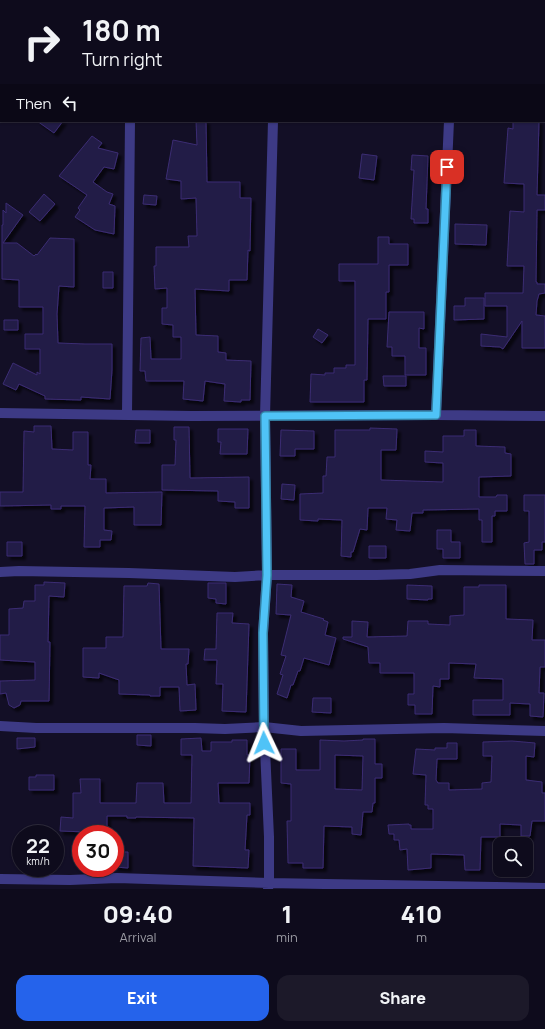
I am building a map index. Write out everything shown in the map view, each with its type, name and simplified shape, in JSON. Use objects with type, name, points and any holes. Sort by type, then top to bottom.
[{"type":"street","points":[[127,414],[130,122]]},
{"type":"street","points":[[268,886],[269,837],[264,728],[263,633],[267,575],[265,416],[273,122]]},
{"type":"street","points":[[436,415],[449,122]]},
{"type":"street","points":[[0,413],[192,416],[545,416]]},
{"type":"street","points":[[0,572],[129,573],[235,577],[267,575],[410,574],[440,570],[545,571]]},
{"type":"street","points":[[0,726],[36,728],[195,728],[225,730],[264,728],[302,730],[444,728],[545,731]]},
{"type":"street","points":[[117,878],[117,889]]},
{"type":"street","points":[[0,879],[70,880],[117,878],[268,886],[545,888]]},
{"type":"building","points":[[38,122],[62,122],[54,133]]},
{"type":"building","points":[[196,122],[206,122],[207,182],[240,182],[240,198],[251,198],[250,251],[248,250],[247,280],[229,280],[229,291],[195,289],[196,335],[218,336],[218,352],[226,353],[226,360],[251,361],[250,400],[241,400],[241,402],[224,401],[225,384],[205,381],[203,401],[183,399],[184,381],[146,381],[145,371],[140,371],[141,338],[150,337],[151,359],[181,359],[181,337],[173,337],[173,325],[162,324],[162,308],[167,308],[167,288],[155,289],[154,266],[156,266],[156,247],[189,247],[188,236],[197,236],[196,198],[181,199],[181,181],[166,179],[173,140],[197,145]]},
{"type":"building","points":[[513,122],[539,122],[537,195],[545,195],[545,210],[537,210],[536,282],[537,284],[545,284],[545,293],[539,294],[536,315],[545,316],[545,348],[522,348],[522,321],[503,349],[500,347],[481,346],[481,334],[507,337],[507,306],[485,306],[485,293],[523,293],[524,266],[507,266],[510,211],[524,212],[524,184],[504,183],[508,128],[513,129]]},
{"type":"building","points":[[92,136],[102,143],[98,148],[118,153],[114,169],[104,167],[93,182],[107,192],[113,194],[109,204],[115,206],[114,234],[95,230],[75,217],[80,210],[78,208],[87,195],[59,176]]},
{"type":"building","points":[[362,154],[377,156],[374,180],[359,178]]},
{"type":"building","points":[[412,155],[428,156],[426,209],[428,209],[428,223],[414,223],[414,219],[411,219],[414,170],[411,170]]},
{"type":"building","points":[[44,194],[55,204],[40,221],[29,212]]},
{"type":"building","points":[[144,195],[157,196],[156,205],[143,204]]},
{"type":"building","points":[[6,203],[23,215],[3,243],[17,243],[34,256],[36,254],[37,255],[50,238],[74,239],[74,287],[59,286],[57,314],[58,343],[112,344],[110,399],[81,397],[81,400],[45,399],[45,396],[19,384],[16,390],[3,384],[13,363],[37,375],[37,372],[40,374],[40,349],[25,349],[25,334],[43,334],[43,307],[19,307],[19,280],[2,279],[2,225],[3,210],[6,213]]},
{"type":"building","points":[[455,224],[487,225],[486,245],[455,244]]},
{"type":"building","points":[[378,237],[389,237],[389,244],[408,244],[408,265],[389,265],[389,292],[386,292],[386,319],[368,319],[367,380],[364,380],[364,402],[310,402],[311,374],[325,375],[325,373],[334,373],[334,368],[346,368],[346,365],[355,365],[355,281],[339,281],[339,264],[378,264]]},
{"type":"building","points":[[103,272],[113,272],[113,288],[103,288]]},
{"type":"building","points":[[465,298],[484,298],[484,319],[454,320],[454,306],[465,306]]},
{"type":"building","points":[[389,312],[424,312],[424,329],[419,328],[419,348],[426,348],[426,375],[405,375],[405,356],[392,356],[392,347],[387,347]]},
{"type":"building","points":[[4,320],[18,320],[18,330],[4,330]]},
{"type":"building","points":[[318,329],[328,335],[322,343],[313,337]]},
{"type":"building","points":[[383,376],[406,376],[406,386],[384,386]]},
{"type":"building","points":[[34,426],[51,426],[52,449],[73,450],[73,432],[88,432],[88,465],[91,465],[90,479],[106,479],[106,493],[162,492],[161,525],[134,525],[134,507],[104,508],[104,530],[112,531],[111,540],[100,540],[100,547],[84,547],[85,506],[61,506],[61,509],[51,509],[51,505],[0,506],[0,492],[23,492],[24,431],[34,432]]},
{"type":"building","points":[[174,427],[189,427],[190,478],[249,477],[249,508],[235,508],[235,502],[218,501],[218,491],[162,490],[162,465],[175,465],[176,440],[174,440]]},
{"type":"building","points":[[370,428],[397,429],[396,450],[381,450],[381,480],[443,482],[443,463],[425,462],[425,451],[443,452],[443,436],[464,436],[464,430],[476,430],[476,446],[505,447],[505,453],[511,454],[511,476],[479,477],[479,497],[496,497],[497,495],[507,495],[507,511],[495,511],[495,516],[492,516],[492,542],[482,542],[482,520],[479,520],[479,509],[423,510],[423,513],[412,513],[410,531],[396,530],[397,520],[386,519],[387,508],[368,508],[367,530],[360,529],[353,552],[351,552],[351,557],[341,556],[342,520],[300,520],[300,494],[323,493],[323,476],[326,476],[327,457],[335,457],[335,430],[370,430]]},
{"type":"building","points":[[218,429],[248,429],[247,454],[220,454],[221,442],[218,442]]},
{"type":"building","points":[[136,430],[150,430],[150,443],[135,443]]},
{"type":"building","points":[[281,430],[314,431],[314,449],[295,449],[295,456],[280,456]]},
{"type":"building","points":[[282,484],[295,485],[294,500],[281,499]]},
{"type":"building","points":[[524,495],[545,495],[545,542],[542,542],[542,550],[534,550],[534,564],[525,564],[524,543],[529,542],[529,511],[524,511]]},
{"type":"building","points":[[437,530],[451,530],[451,542],[460,542],[460,558],[443,558],[443,549],[437,549]]},
{"type":"building","points":[[7,542],[22,542],[22,556],[7,556]]},
{"type":"building","points":[[369,546],[386,546],[386,558],[369,558]]},
{"type":"building","points":[[44,582],[65,583],[64,597],[49,596],[49,701],[21,701],[20,705],[14,708],[9,705],[6,693],[0,694],[0,681],[35,680],[35,662],[0,660],[0,635],[9,635],[9,609],[23,608],[24,601],[35,601],[35,585],[44,585]]},
{"type":"building","points":[[148,583],[159,584],[161,649],[189,649],[188,664],[186,664],[187,685],[195,684],[196,710],[180,711],[179,687],[160,687],[160,696],[119,694],[119,680],[99,673],[99,678],[83,677],[83,648],[106,648],[106,637],[123,637],[124,586],[147,586]]},
{"type":"building","points":[[208,583],[226,583],[226,604],[216,603],[216,599],[208,598]]},
{"type":"building","points":[[277,584],[292,585],[291,597],[304,601],[301,612],[324,619],[323,620],[328,622],[325,635],[336,638],[329,665],[304,658],[300,671],[298,671],[293,685],[291,685],[287,698],[277,694],[283,675],[280,674],[286,656],[281,655],[291,615],[276,614]]},
{"type":"building","points":[[407,585],[432,586],[432,599],[407,599]]},
{"type":"building","points":[[479,585],[506,585],[506,619],[533,620],[532,640],[545,640],[545,667],[540,667],[539,693],[544,693],[543,717],[530,716],[530,704],[510,703],[510,715],[473,715],[473,700],[503,700],[503,679],[474,678],[476,664],[449,663],[449,679],[440,679],[440,687],[433,686],[432,714],[415,714],[415,705],[408,705],[408,694],[414,694],[414,673],[380,673],[380,663],[369,663],[368,647],[343,639],[343,637],[352,637],[352,621],[368,622],[367,637],[407,636],[408,621],[428,621],[428,624],[450,625],[450,616],[464,615],[464,587],[479,587]]},
{"type":"building","points":[[217,613],[233,613],[232,623],[249,624],[246,712],[222,711],[223,684],[216,684],[217,660],[204,660],[205,649],[216,649]]},
{"type":"building","points":[[313,698],[331,698],[331,713],[312,712]]},
{"type":"building","points":[[137,735],[151,735],[151,746],[137,745]]},
{"type":"building","points":[[17,738],[35,738],[35,747],[17,749]]},
{"type":"building","points":[[201,738],[202,751],[211,751],[211,742],[247,740],[247,755],[250,755],[249,783],[218,783],[219,803],[250,803],[250,815],[247,815],[245,850],[249,850],[248,868],[193,866],[194,818],[127,818],[127,816],[107,816],[107,825],[72,825],[72,831],[64,831],[64,825],[60,825],[61,817],[73,818],[73,793],[81,793],[80,779],[100,779],[100,803],[136,803],[137,783],[163,783],[164,803],[191,803],[192,755],[181,755],[181,739]]},
{"type":"building","points":[[375,739],[375,764],[382,764],[382,778],[375,778],[375,803],[373,803],[372,812],[363,812],[361,835],[352,834],[352,827],[324,826],[323,868],[303,868],[303,863],[288,863],[287,821],[291,821],[291,784],[281,783],[281,749],[296,749],[296,770],[320,770],[320,740]],"holes":[[[335,755],[363,756],[362,790],[335,789]]]},
{"type":"building","points":[[512,741],[535,743],[534,757],[526,756],[526,780],[542,782],[542,793],[545,793],[545,821],[532,821],[530,836],[521,836],[521,825],[500,824],[500,837],[481,837],[480,870],[465,870],[464,855],[431,854],[431,868],[408,870],[407,849],[400,850],[399,840],[394,840],[394,834],[389,834],[388,825],[409,824],[411,825],[411,829],[433,829],[433,809],[428,809],[428,805],[425,805],[426,775],[413,774],[416,749],[435,750],[435,748],[447,748],[447,743],[457,743],[457,759],[437,759],[436,780],[438,783],[449,783],[449,790],[482,789],[482,783],[491,782],[492,756],[483,756],[483,742]]},
{"type":"building","points":[[36,775],[54,775],[54,790],[29,790],[29,777],[36,777]]},
{"type":"building","points":[[124,852],[128,852],[128,868],[124,868]]},
{"type":"route","points":[[264,743],[263,633],[267,575],[265,416],[436,415],[447,167]]}]
